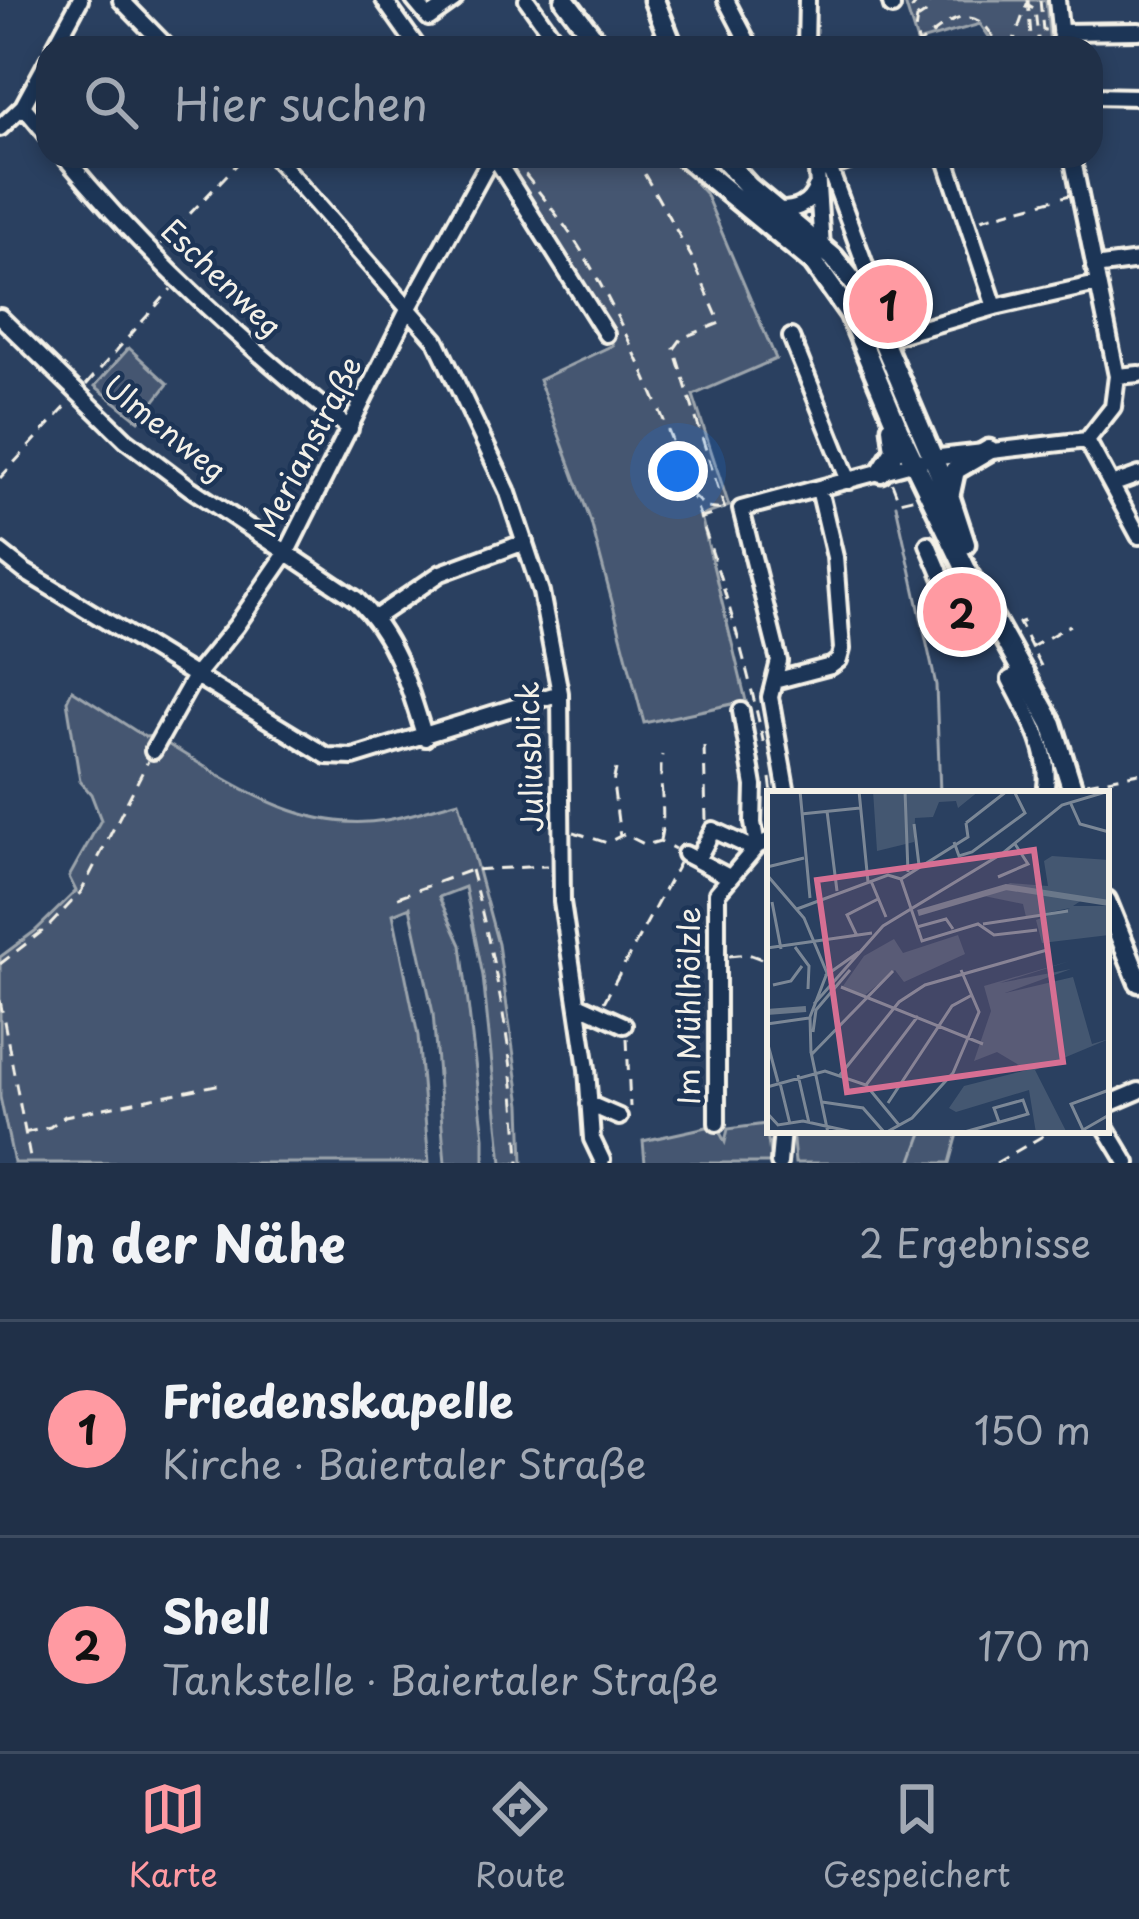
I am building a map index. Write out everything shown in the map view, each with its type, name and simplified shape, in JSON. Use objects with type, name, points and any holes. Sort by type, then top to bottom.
[{"type":"main road","points":[[569,0],[594,36]]},
{"type":"main road","points":[[654,0],[668,36]]},
{"type":"main road","points":[[699,168],[791,242],[830,281],[850,314],[889,404],[950,498]]},
{"type":"main road","points":[[733,168],[849,275],[873,314],[923,460],[928,492],[978,588],[1030,661],[1079,789]]},
{"type":"main road","points":[[884,471],[896,446],[889,404]]},
{"type":"main road","points":[[978,588],[950,498],[950,482],[955,470],[988,450]]},
{"type":"main road","points":[[1109,909],[1139,982]]},
{"type":"street","points":[[61,36],[80,0]]},
{"type":"street","points":[[121,0],[156,36]]},
{"type":"street","points":[[384,0],[410,36]]},
{"type":"street","points":[[414,0],[429,18],[454,0]]},
{"type":"street","points":[[526,0],[552,36]]},
{"type":"street","points":[[726,0],[745,36]]},
{"type":"street","points":[[806,36],[807,0]]},
{"type":"street","points":[[1057,0],[1061,36]]},
{"type":"street","points":[[1096,36],[1139,31]]},
{"type":"street","points":[[0,128],[23,106],[36,82]]},
{"type":"street","points":[[1103,96],[1139,97]]},
{"type":"street","points":[[23,106],[36,122]]},
{"type":"street","name":"Eschenweg","points":[[74,168],[178,278],[287,379],[350,429]]},
{"type":"street","name":"Juliusblick","points":[[285,168],[436,340],[507,490],[542,592],[560,693],[562,902],[592,1139],[602,1160]]},
{"type":"street","name":"Merianstraße","points":[[153,751],[195,676],[287,552],[409,308],[486,168]]},
{"type":"street","points":[[501,168],[606,334]]},
{"type":"street","points":[[949,168],[994,307]]},
{"type":"street","points":[[787,791],[772,689],[779,661],[733,510],[923,460],[1088,440],[1113,407],[1117,376],[1074,168]]},
{"type":"street","points":[[776,210],[806,204],[820,170]]},
{"type":"street","points":[[820,170],[822,248]]},
{"type":"street","points":[[820,170],[867,271],[873,314]]},
{"type":"street","points":[[1094,267],[1139,261]]},
{"type":"street","points":[[895,336],[1097,284]]},
{"type":"street","name":"Ulmenweg","points":[[0,317],[73,399],[190,488],[356,598],[376,618],[408,682],[424,738]]},
{"type":"street","points":[[790,337],[849,481]]},
{"type":"street","points":[[1117,376],[1139,374]]},
{"type":"street","points":[[1088,440],[1139,536]]},
{"type":"street","points":[[1114,484],[1139,475]]},
{"type":"street","points":[[772,689],[831,666],[842,649],[835,557],[819,489]]},
{"type":"street","points":[[376,618],[441,573],[525,542]]},
{"type":"street","points":[[928,544],[945,584],[959,598]]},
{"type":"street","points":[[0,552],[327,756],[353,758],[560,693]]},
{"type":"street","points":[[1030,661],[1010,679],[1040,742],[1046,787]]},
{"type":"street","points":[[740,711],[754,786],[753,823],[761,845]]},
{"type":"street","points":[[729,877],[683,856],[713,830],[761,845]]},
{"type":"street","name":"Im Mühlhölzle","points":[[717,1123],[717,893],[761,845]]},
{"type":"street","points":[[578,1004],[624,1025]]},
{"type":"street","points":[[1109,1104],[1139,1091]]},
{"type":"street","points":[[589,1104],[625,1111]]},
{"type":"street","points":[[778,1163],[782,1133]]},
{"type":"street","points":[[1109,1133],[1127,1163]]},
{"type":"path","points":[[916,18],[925,14],[930,0]]},
{"type":"path","points":[[916,36],[911,12],[914,2],[925,7]]},
{"type":"path","points":[[1027,2],[1034,10],[1038,36]]},
{"type":"path","points":[[1015,36],[1027,2]]},
{"type":"path","points":[[1027,2],[1033,36]]},
{"type":"path","points":[[930,36],[949,22],[969,18],[993,36]]},
{"type":"path","points":[[155,251],[234,168]]},
{"type":"path","points":[[519,168],[563,223],[597,278],[655,404],[699,519],[755,699],[764,745]]},
{"type":"path","points":[[641,168],[691,256],[720,323],[682,338],[674,349],[733,510]]},
{"type":"path","points":[[977,220],[1077,193]]},
{"type":"path","points":[[0,478],[178,278]]},
{"type":"path","points":[[884,471],[899,501],[928,492]]},
{"type":"path","points":[[691,494],[707,508],[733,510]]},
{"type":"path","points":[[699,519],[733,510]]},
{"type":"path","points":[[1024,621],[1019,623],[1030,661],[1070,625]]},
{"type":"path","points":[[704,746],[706,826]]},
{"type":"path","points":[[0,964],[50,926],[81,892],[153,751]]},
{"type":"path","points":[[659,841],[664,820],[662,755]]},
{"type":"path","points":[[769,768],[772,791]]},
{"type":"path","points":[[616,769],[613,783],[620,836]]},
{"type":"path","points":[[1079,789],[1139,773]]},
{"type":"path","points":[[568,832],[607,842],[624,834],[646,845],[659,841],[683,856],[605,999]]},
{"type":"path","points":[[398,897],[471,870],[561,864]]},
{"type":"path","points":[[471,870],[491,945],[517,1107],[519,1163]]},
{"type":"path","points":[[727,956],[748,954],[767,961]]},
{"type":"path","points":[[0,1000],[31,1163]]},
{"type":"path","points":[[624,1025],[625,1111]]},
{"type":"path","points":[[24,1133],[50,1127],[64,1116],[226,1083]]},
{"type":"path","points":[[996,1163],[1048,1133]]},
{"type":"shaded area","points":[[904,0],[1046,0],[1049,36],[988,36],[980,24],[938,36],[915,36]]},
{"type":"shaded area","points":[[507,168],[682,168],[705,193],[776,359],[693,395],[729,506],[701,516],[746,701],[644,723],[591,522],[539,380],[613,345],[585,289]]},
{"type":"shaded area","points":[[129,348],[168,384],[139,421],[95,386]]},
{"type":"shaded area","points":[[72,690],[145,737],[154,736],[236,785],[293,811],[354,822],[395,818],[459,801],[498,944],[521,1105],[523,1163],[502,1163],[483,976],[465,887],[439,897],[461,945],[484,1163],[445,1163],[433,1013],[410,907],[393,914],[418,1036],[429,1163],[14,1163],[0,1097],[0,957],[76,891],[69,877],[101,820],[80,781],[67,701]]},
{"type":"shaded area","points":[[766,1124],[771,1163],[645,1163],[643,1141],[716,1125],[725,1142],[728,1129]]},
{"type":"shaded area","points":[[792,1133],[958,1133],[950,1163],[795,1163]]},
{"type":"waterway","points":[[896,505],[936,685],[940,791]]},
{"type":"waterway","points":[[911,1163],[922,1133]]},
{"type":"tunnel","points":[[978,588],[959,598],[983,638],[1006,636]]},
{"type":"place","name":"Friedenskapelle","points":[[888,304]]},
{"type":"place","name":"Shell","points":[[962,612]]}]
